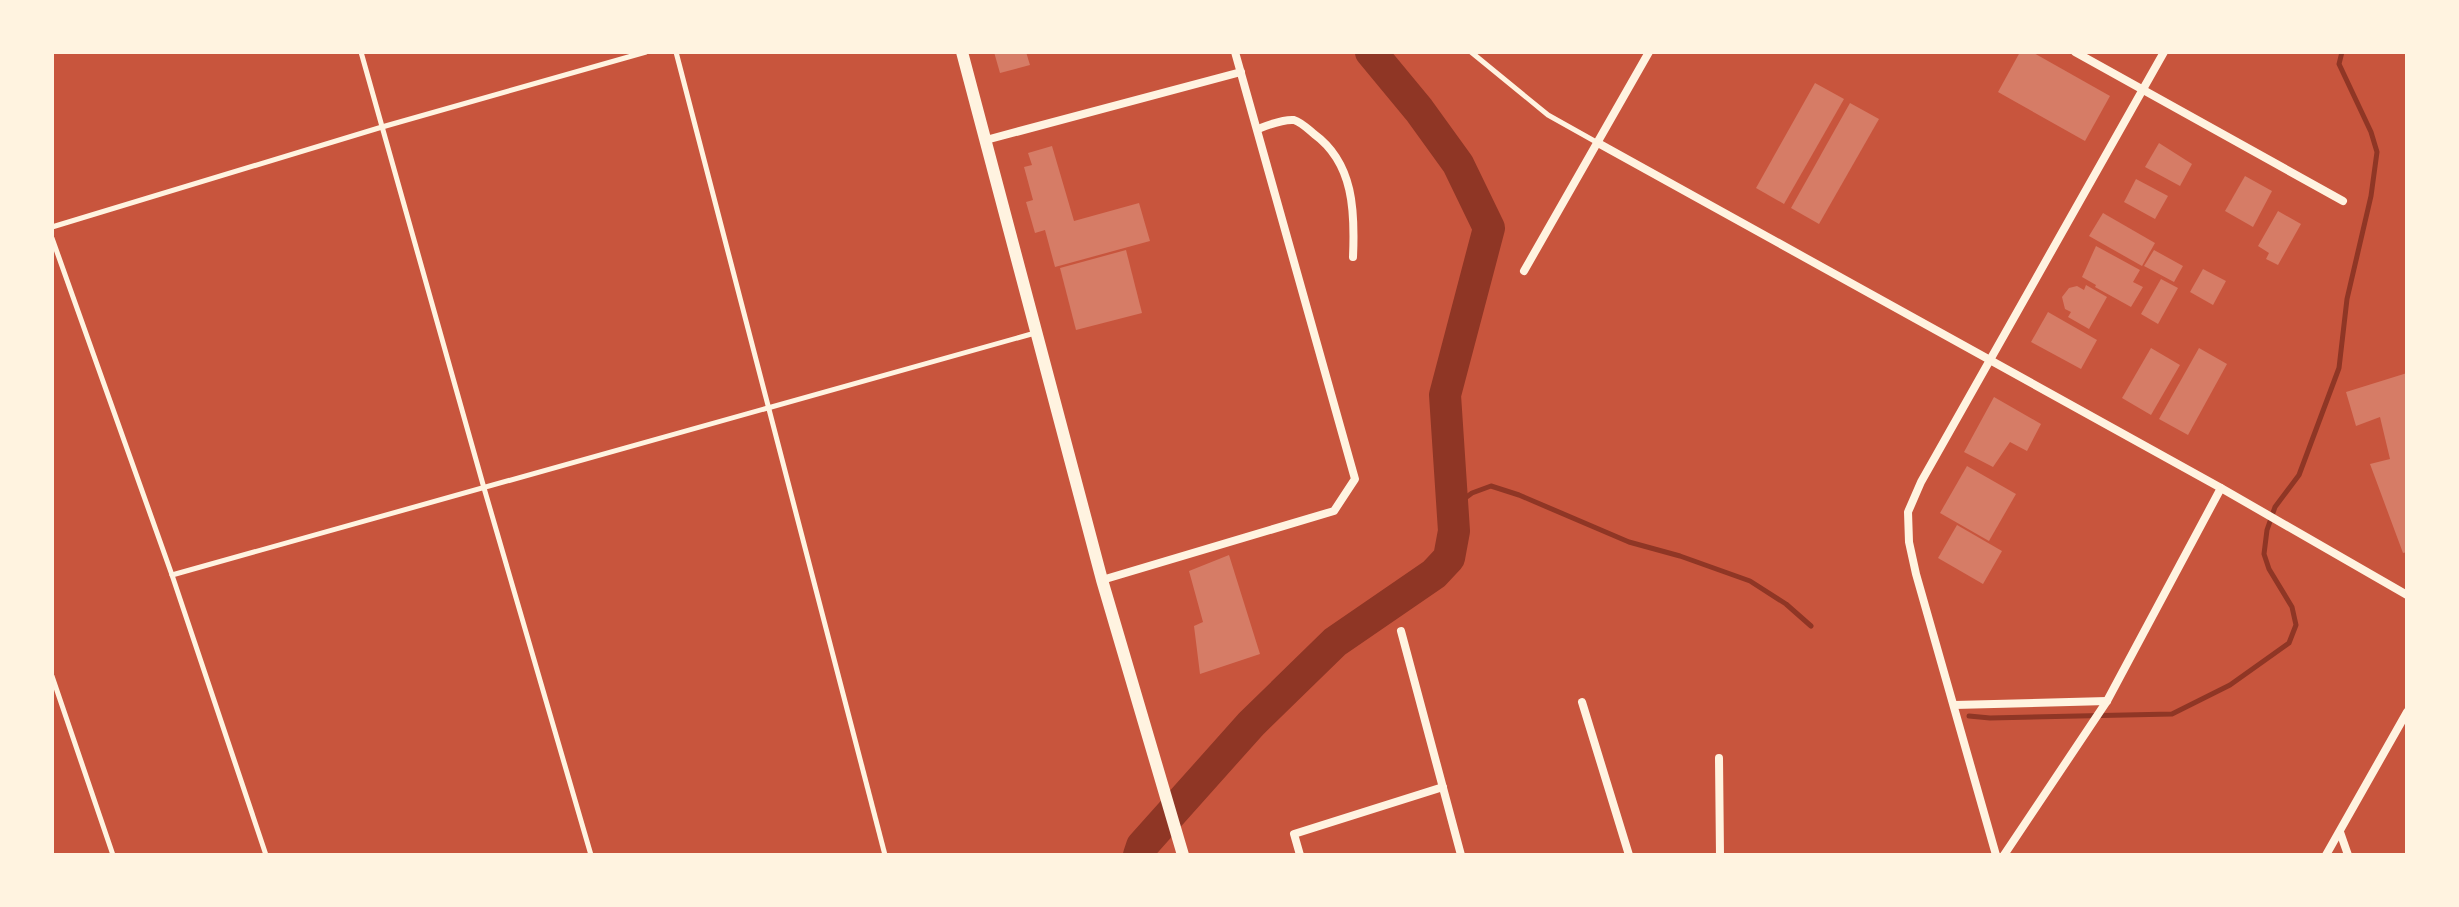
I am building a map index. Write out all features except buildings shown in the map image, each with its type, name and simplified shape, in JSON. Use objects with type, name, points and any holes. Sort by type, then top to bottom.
[{"type":"street","points":[[962,52],[1102,580],[1183,855]]},
{"type":"street","points":[[1102,580],[1334,511],[1355,479],[1235,52]]},
{"type":"street","points":[[1524,271],[1649,52]]},
{"type":"street","points":[[2075,52],[2343,201]]},
{"type":"street","points":[[1996,855],[1916,574],[1909,542],[1908,512],[1921,482],[1988,361],[2164,52]]},
{"type":"street","points":[[986,140],[1241,72]]},
{"type":"street","points":[[1258,129],[1292,120],[1329,144],[1347,177],[1354,226],[1353,257]]},
{"type":"street","points":[[1598,143],[2221,488],[2407,595]]},
{"type":"street","points":[[2004,855],[2105,704],[2221,488]]},
{"type":"street","points":[[1401,631],[1461,855]]},
{"type":"street","points":[[1582,702],[1629,855]]},
{"type":"street","points":[[1954,705],[2105,704]]},
{"type":"street","points":[[2326,855],[2407,712]]},
{"type":"street","points":[[1719,758],[1720,855]]},
{"type":"street","points":[[1300,855],[1294,834],[1443,787]]},
{"type":"street","points":[[2340,832],[2348,855]]},
{"type":"lane","points":[[361,52],[591,855]]},
{"type":"lane","points":[[52,227],[382,127],[646,52]]},
{"type":"lane","points":[[676,52],[885,855]]},
{"type":"lane","points":[[1471,52],[1548,115],[1598,143]]},
{"type":"lane","points":[[52,238],[172,575],[266,855]]},
{"type":"lane","points":[[172,575],[1036,332]]},
{"type":"lane","points":[[52,676],[113,855]]},
{"type":"waterway","points":[[1139,855],[1142,846],[1251,724],[1335,642],[1434,574],[1449,558],[1454,531],[1445,395],[1489,228],[1458,164],[1371,52]]},
{"type":"waterway","points":[[1969,716],[2172,714],[2230,685],[2289,643],[2296,625],[2292,607],[2269,569],[2264,554],[2267,530],[2275,507],[2299,475],[2339,368],[2347,299],[2371,196],[2377,152],[2371,132],[2339,64],[2342,52]]},
{"type":"waterway","points":[[1453,507],[1472,493],[1491,486],[1519,495],[1629,542],[1750,581],[1786,604],[1811,626]]}]
